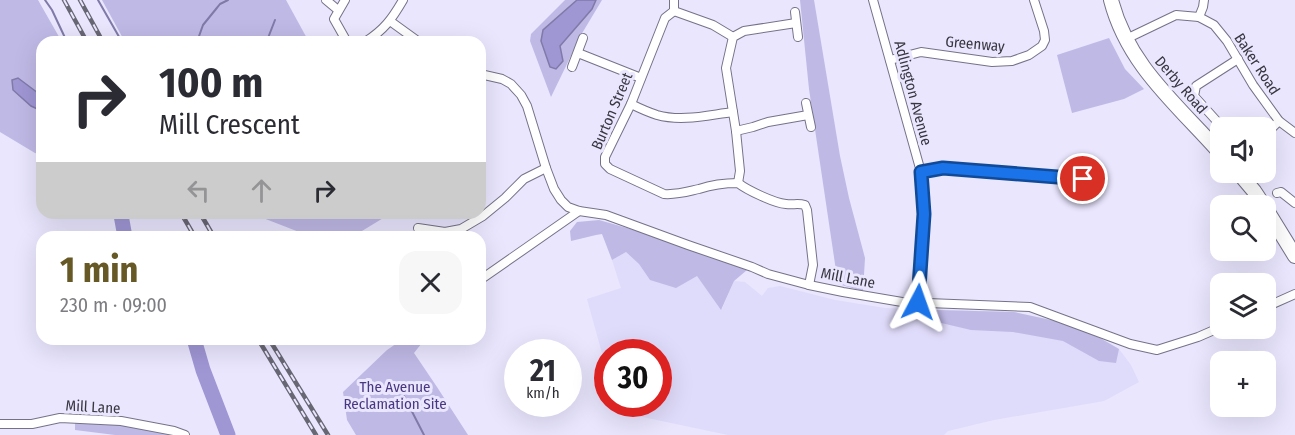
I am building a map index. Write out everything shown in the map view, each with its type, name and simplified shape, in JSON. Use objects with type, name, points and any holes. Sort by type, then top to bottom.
[{"type":"highway","name":"Derby Road","points":[[1111,0],[1126,39],[1144,70],[1210,142]]},
{"type":"highway","points":[[1247,183],[1257,195]]},
{"type":"highway","points":[[1276,225],[1295,256]]},
{"type":"street","points":[[326,0],[338,10]]},
{"type":"street","points":[[343,36],[334,19],[345,0]]},
{"type":"street","points":[[374,36],[390,21],[403,0]]},
{"type":"street","points":[[674,0],[674,11],[714,25],[733,37]]},
{"type":"street","name":"Adlington Avenue","points":[[873,0],[921,172],[924,214],[918,302]]},
{"type":"street","name":"Greenway","points":[[890,60],[921,52],[993,62],[1012,61],[1029,55],[1042,46],[1045,40],[1034,0]]},
{"type":"street","points":[[1126,39],[1176,15],[1199,17],[1204,0]]},
{"type":"street","name":"Burton Street","points":[[674,11],[665,18],[631,104],[605,157],[605,164],[610,169],[664,194],[674,195],[709,186],[738,183]]},
{"type":"street","points":[[795,12],[798,37]]},
{"type":"street","name":"Baker Road","points":[[1199,17],[1214,25],[1279,121],[1295,133]]},
{"type":"street","points":[[390,21],[411,36]]},
{"type":"street","points":[[796,23],[744,31],[733,37],[726,68],[736,130],[740,171],[738,183],[750,191],[780,203],[805,206],[813,265],[809,285]]},
{"type":"street","points":[[572,67],[583,38]]},
{"type":"street","points":[[578,53],[641,78]]},
{"type":"street","points":[[1213,117],[1194,96],[1196,86],[1238,59]]},
{"type":"street","name":"Mill Lane","points":[[486,76],[511,84],[521,95],[527,106],[554,189],[568,207],[579,211],[606,215],[768,274],[843,292],[902,302],[1030,307],[1130,344],[1157,350],[1210,332]]},
{"type":"street","points":[[806,103],[811,127]]},
{"type":"street","points":[[631,104],[658,115],[671,117],[696,117],[733,111]]},
{"type":"street","points":[[736,130],[808,115]]},
{"type":"street","points":[[1276,124],[1279,121]]},
{"type":"street","points":[[486,214],[524,179],[546,168]]},
{"type":"street","points":[[921,172],[943,168],[1083,179]]},
{"type":"street","points":[[1277,193],[1281,192],[1295,203]]},
{"type":"street","points":[[486,276],[579,211]]},
{"type":"street","points":[[455,231],[478,219]]},
{"type":"street","points":[[418,228],[432,231]]},
{"type":"street","points":[[1276,303],[1295,294]]},
{"type":"street","name":"Mill Lane","points":[[0,424],[32,424],[60,418],[121,421],[184,435]]},
{"type":"shaded area","points":[[577,0],[596,0],[592,9],[560,46],[563,61],[556,69],[550,67],[541,41],[543,30]]},
{"type":"shaded area","points":[[18,78],[36,92],[36,108],[13,90],[12,80]]},
{"type":"shaded area","points":[[626,252],[639,264],[650,280],[697,276],[722,309],[734,281],[745,282],[762,296],[768,288],[780,286],[835,300],[885,308],[1014,312],[1100,338],[1119,349],[1131,365],[1139,382],[1104,401],[994,420],[948,431],[944,435],[728,435],[643,417],[672,417],[672,339],[598,339],[587,299],[621,288],[612,260]]},
{"type":"green space","points":[[0,0],[38,0],[59,36],[36,36],[36,153],[0,132]]},
{"type":"green space","points":[[102,0],[286,0],[306,36],[122,36]]},
{"type":"green space","points":[[565,0],[577,0],[543,30],[541,41],[550,67],[560,46],[592,9],[596,0],[602,0],[581,35],[551,97],[530,41],[531,34]]},
{"type":"green space","points":[[800,0],[814,0],[840,156],[865,258],[863,291],[838,284],[809,89]]},
{"type":"green space","points":[[1109,38],[1125,69],[1144,89],[1124,99],[1072,113],[1057,55]]},
{"type":"green space","points":[[266,219],[382,219],[362,231],[296,231]]},
{"type":"green space","points":[[599,220],[641,232],[747,270],[734,281],[721,310],[697,276],[676,288],[650,280],[639,264],[626,252],[612,260],[602,234],[571,241],[570,231],[577,222]]},
{"type":"green space","points":[[897,309],[1014,312],[1065,323],[1119,349],[1116,363],[1099,361],[1063,341],[1013,332],[971,330],[920,318]]},
{"type":"green space","name":"The Avenue Reclamation Site","points":[[394,345],[420,345],[414,353],[468,435],[356,435],[347,420],[343,392]]},
{"type":"green space","points":[[75,422],[125,424],[181,435],[115,435],[75,430]]},
{"type":"waterway","points":[[45,0],[64,36]]},
{"type":"waterway","points":[[98,0],[119,36]]},
{"type":"waterway","points":[[199,36],[203,25],[220,4],[228,0]]},
{"type":"waterway","points":[[269,36],[275,20]]},
{"type":"waterway","points":[[122,219],[124,231]]},
{"type":"waterway","points":[[196,345],[228,435]]},
{"type":"waterway","points":[[404,396],[424,435]]},
{"type":"railway","points":[[64,0],[84,36]]},
{"type":"railway","points":[[80,0],[100,36]]},
{"type":"railway","points":[[184,219],[192,231]]},
{"type":"railway","points":[[204,219],[210,231]]},
{"type":"railway","points":[[262,345],[316,435]]},
{"type":"railway","points":[[273,345],[328,435]]},
{"type":"route","points":[[918,302],[924,214],[921,172],[943,168],[1083,179]]}]
